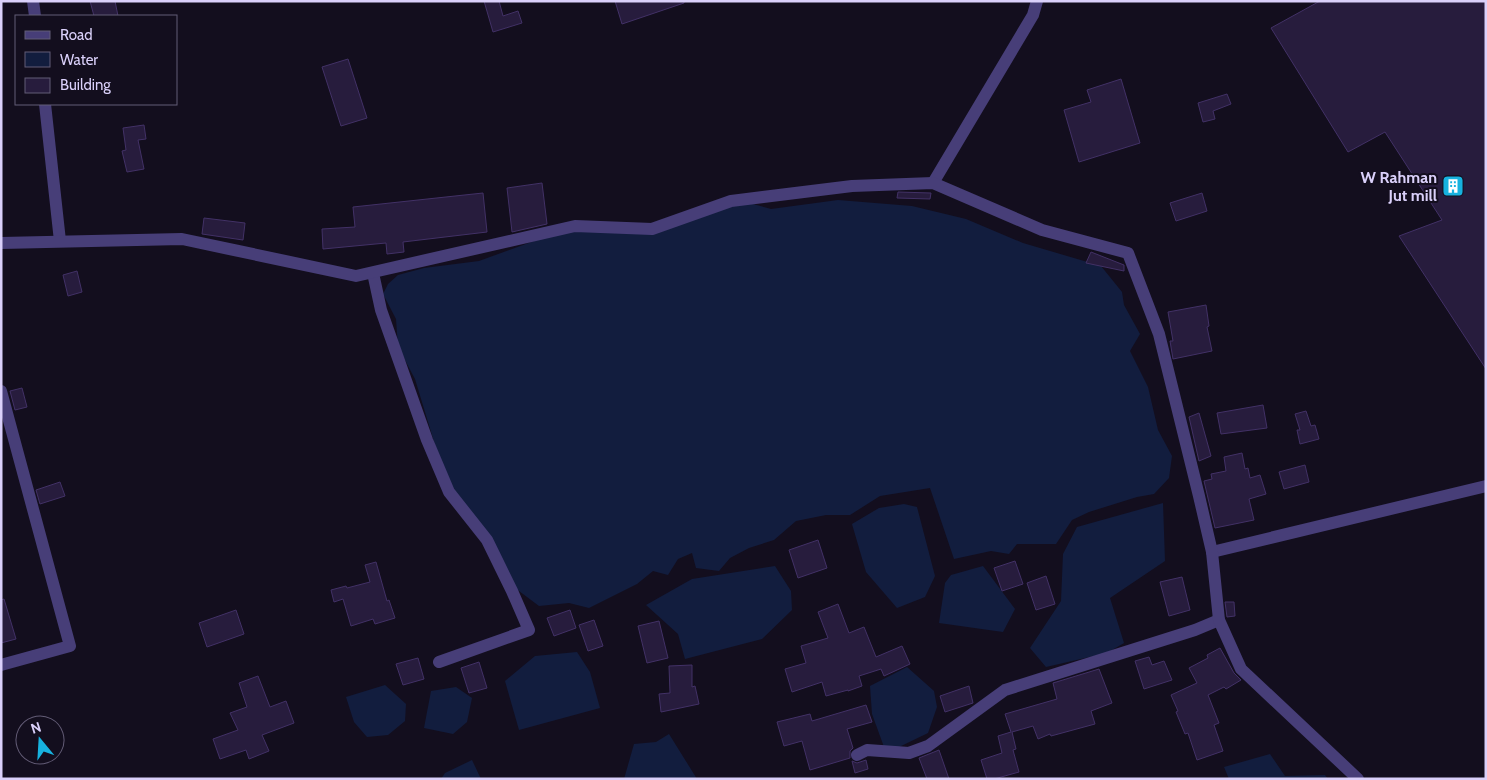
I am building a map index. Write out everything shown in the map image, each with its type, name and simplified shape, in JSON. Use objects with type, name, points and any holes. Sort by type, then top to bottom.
[{"type":"street","points":[[33,1],[35,15]]},
{"type":"street","points":[[933,183],[1033,15],[1037,1]]},
{"type":"street","points":[[45,105],[60,241]]},
{"type":"street","points":[[1,243],[182,239],[356,276],[575,226],[652,229],[731,201],[852,186],[933,183],[1042,230],[1128,253],[1159,334],[1212,552],[1219,620],[1241,669],[1358,779]]},
{"type":"street","points":[[373,273],[380,310],[427,440],[449,492],[487,540],[529,630],[439,662]]},
{"type":"street","points":[[1,391],[70,646],[1,665]]},
{"type":"street","points":[[1212,552],[1486,486]]},
{"type":"street","points":[[857,755],[867,750],[909,753],[928,746],[1005,690],[1195,630],[1219,620]]},
{"type":"water","points":[[731,198],[771,209],[838,200],[912,206],[966,219],[1023,243],[1101,266],[1122,292],[1124,305],[1140,334],[1130,351],[1148,387],[1158,430],[1172,456],[1169,478],[1154,494],[1137,497],[1089,512],[1072,520],[1056,544],[1017,544],[1009,554],[991,551],[954,559],[930,488],[880,496],[850,515],[826,515],[796,521],[774,540],[749,548],[730,558],[719,571],[696,568],[692,553],[678,559],[668,575],[653,571],[637,584],[589,608],[569,603],[539,606],[515,588],[456,495],[435,445],[415,379],[398,347],[396,319],[383,294],[388,284],[398,275],[424,268],[479,261],[575,226],[657,231]]},
{"type":"water","points":[[1163,503],[1165,561],[1110,598],[1124,643],[1107,653],[1046,667],[1030,648],[1061,601],[1063,554],[1077,527]]},
{"type":"water","points":[[904,504],[917,507],[935,576],[925,597],[897,608],[866,572],[852,524],[879,508]]},
{"type":"water","points":[[775,566],[791,591],[792,610],[762,639],[685,659],[678,634],[646,605],[692,579]]},
{"type":"water","points":[[983,566],[1015,609],[1003,632],[939,623],[945,583],[951,575]]},
{"type":"water","points":[[577,652],[590,672],[600,708],[519,730],[505,681],[535,656]]},
{"type":"water","points":[[907,667],[934,691],[937,707],[928,733],[897,748],[884,747],[872,714],[870,686]]},
{"type":"water","points":[[385,685],[406,704],[405,721],[388,735],[367,737],[354,722],[346,697]]},
{"type":"water","points":[[456,687],[472,698],[467,722],[453,734],[424,728],[431,691]]},
{"type":"water","points":[[669,734],[697,779],[624,779],[634,744],[656,742]]},
{"type":"water","points":[[1270,754],[1285,776],[1325,775],[1328,779],[1229,779],[1224,767]]},
{"type":"water","points":[[472,760],[481,779],[441,779],[445,773]]},
{"type":"building","points":[[90,1],[115,1],[118,15],[94,15]]},
{"type":"building","points":[[484,1],[499,1],[503,16],[518,11],[522,23],[493,32]]},
{"type":"building","points":[[615,1],[684,1],[684,3],[622,24]]},
{"type":"building","name":"W Rahman Jut mill","points":[[1320,1],[1486,1],[1486,369],[1399,236],[1442,220],[1385,132],[1348,152],[1271,28]]},
{"type":"building","points":[[348,59],[367,118],[341,126],[322,67]]},
{"type":"building","points":[[1121,79],[1140,143],[1079,162],[1064,110],[1091,102],[1087,90]]},
{"type":"building","points":[[1227,94],[1231,104],[1213,111],[1215,119],[1203,122],[1198,103]]},
{"type":"building","points":[[144,125],[146,139],[138,140],[144,169],[127,172],[122,151],[126,150],[123,128]]},
{"type":"building","points":[[542,183],[547,224],[512,232],[507,188]]},
{"type":"building","points":[[898,192],[931,193],[930,199],[897,198]]},
{"type":"building","points":[[483,193],[487,232],[403,242],[404,252],[387,254],[386,243],[323,249],[322,229],[355,227],[353,207]]},
{"type":"building","points":[[1202,193],[1207,211],[1176,221],[1170,203]]},
{"type":"building","points":[[204,218],[245,223],[243,240],[202,234]]},
{"type":"building","points":[[1091,252],[1124,265],[1124,271],[1086,263]]},
{"type":"building","points":[[77,271],[82,292],[68,296],[63,275]]},
{"type":"building","points":[[1206,305],[1209,326],[1207,327],[1212,351],[1173,359],[1170,341],[1173,341],[1168,312]]},
{"type":"building","points":[[22,388],[27,407],[15,410],[10,391]]},
{"type":"building","points":[[1263,405],[1267,428],[1221,434],[1217,413]]},
{"type":"building","points":[[1306,411],[1311,426],[1315,425],[1319,439],[1300,444],[1297,430],[1300,430],[1295,414]]},
{"type":"building","points":[[1199,413],[1211,456],[1199,461],[1189,417]]},
{"type":"building","points":[[1242,453],[1245,469],[1248,468],[1250,478],[1260,475],[1266,494],[1249,499],[1254,520],[1215,528],[1204,481],[1212,479],[1211,474],[1226,471],[1224,457]]},
{"type":"building","points":[[1305,465],[1309,482],[1284,489],[1279,472]]},
{"type":"building","points":[[60,482],[65,496],[40,504],[36,490]]},
{"type":"building","points":[[818,540],[827,568],[798,578],[789,550]]},
{"type":"building","points":[[1015,561],[1023,584],[1002,591],[994,568]]},
{"type":"building","points":[[376,562],[387,601],[389,600],[395,618],[375,624],[373,619],[351,626],[343,599],[334,602],[331,590],[370,582],[365,565]]},
{"type":"building","points":[[1046,576],[1055,604],[1036,610],[1027,583]]},
{"type":"building","points":[[1182,577],[1190,610],[1169,616],[1160,582]]},
{"type":"building","points":[[4,599],[16,639],[1,643],[1,600]]},
{"type":"building","points":[[1225,602],[1234,602],[1235,616],[1227,617]]},
{"type":"building","points":[[838,604],[849,633],[864,627],[876,657],[902,646],[910,664],[884,676],[881,669],[859,676],[862,686],[848,691],[826,696],[822,682],[792,692],[785,669],[806,663],[801,646],[828,638],[818,612]]},
{"type":"building","points":[[236,610],[244,634],[207,647],[199,623]]},
{"type":"building","points":[[570,610],[576,628],[554,636],[547,618]]},
{"type":"building","points":[[594,620],[603,646],[588,651],[579,625]]},
{"type":"building","points":[[659,621],[668,658],[647,663],[638,626]]},
{"type":"building","points":[[1220,648],[1234,673],[1241,680],[1226,689],[1224,687],[1208,695],[1219,723],[1214,725],[1223,751],[1197,760],[1188,733],[1185,734],[1176,712],[1178,711],[1171,695],[1197,683],[1189,668],[1208,658],[1207,655]]},
{"type":"building","points":[[1149,657],[1152,665],[1164,661],[1172,680],[1144,689],[1135,661]]},
{"type":"building","points":[[418,658],[424,679],[403,685],[396,664]]},
{"type":"building","points":[[479,662],[487,688],[469,693],[461,668]]},
{"type":"building","points":[[692,665],[692,687],[695,686],[699,704],[661,712],[659,694],[670,693],[669,666]]},
{"type":"building","points":[[1099,669],[1112,703],[1091,711],[1095,724],[1051,736],[1050,734],[1038,739],[1033,726],[1012,732],[1016,749],[1013,750],[1019,772],[987,779],[981,760],[1002,753],[998,736],[1011,732],[1005,714],[1057,699],[1053,683]]},
{"type":"building","points":[[258,676],[270,707],[286,701],[294,723],[262,735],[269,751],[249,759],[246,750],[220,759],[213,739],[238,730],[230,713],[247,707],[239,683]]},
{"type":"building","points":[[969,686],[973,703],[945,712],[940,696]]},
{"type":"building","points":[[866,705],[872,722],[847,729],[853,748],[850,751],[850,758],[810,770],[802,741],[784,746],[777,722],[810,714],[812,721]]},
{"type":"building","points":[[939,750],[949,779],[927,779],[919,758]]},
{"type":"building","points":[[866,760],[868,769],[855,773],[852,761],[857,763]]},
{"type":"place","name":"W Rahman Jut mill","points":[[1453,186]]}]
